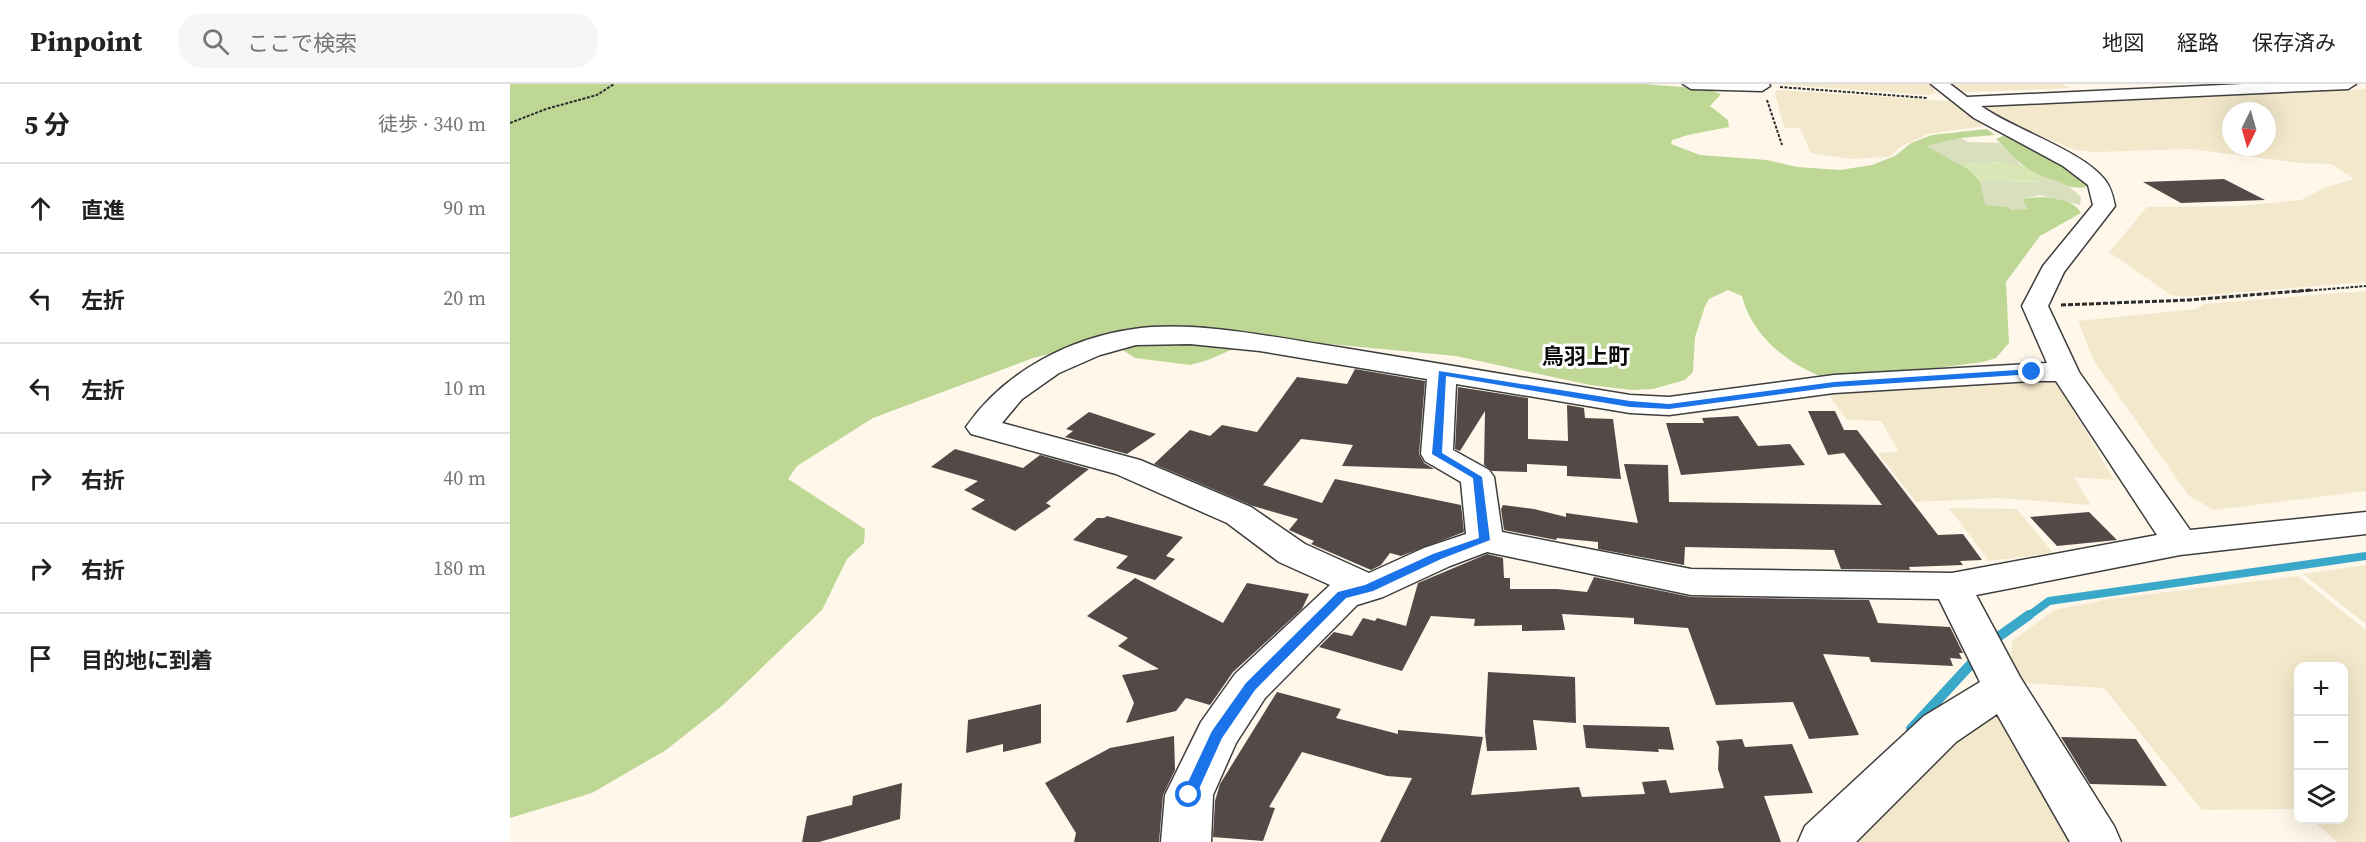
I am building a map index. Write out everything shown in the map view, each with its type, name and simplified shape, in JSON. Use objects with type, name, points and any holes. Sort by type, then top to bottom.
[{"type":"street","points":[[1691,84],[1762,86]]},
{"type":"street","points":[[1939,84],[1980,114],[2070,162],[2096,182],[2102,193],[2104,207],[2052,271],[2035,306],[2065,372],[2180,543]]},
{"type":"street","points":[[1965,102],[2348,84]]},
{"type":"street","points":[[1369,588],[1292,554],[1239,514],[1128,467],[982,427],[1011,393],[1049,367],[1090,349],[1135,337],[1190,336],[1260,343],[1630,404],[1669,406],[1834,384],[2065,372]]},
{"type":"street","points":[[1442,373],[1437,454],[1477,477],[1485,540]]},
{"type":"street","points":[[1186,842],[1189,795],[1217,735],[1251,686],[1342,595],[1369,588],[1437,557],[1485,540],[1691,582],[1952,586],[2180,543],[2366,523]]},
{"type":"street","points":[[1952,586],[2004,688],[2096,842]]},
{"type":"street","points":[[1823,842],[1940,729],[2004,688]]},
{"type":"path","points":[[510,123],[546,109],[597,95],[614,84]]},
{"type":"path","points":[[1782,145],[1762,86],[1965,102]]},
{"type":"path","points":[[2035,306],[2189,300],[2366,286]]},
{"type":"shaded area","points":[[1775,84],[1930,84],[1936,93],[1927,95]]},
{"type":"shaded area","points":[[1944,84],[2062,84],[2070,88],[1966,92],[1950,90]]},
{"type":"shaded area","points":[[2366,89],[2366,282],[2182,297],[2171,295],[2109,252],[2147,207],[2240,206],[2301,200],[2326,187],[2354,179],[2332,164],[2299,163],[2244,156],[2276,156],[2276,102],[2222,102],[2222,153],[2190,149],[2095,152],[2075,150],[2029,131],[1988,109],[1992,104],[2043,101],[2056,104]]},
{"type":"shaded area","points":[[1777,90],[1949,101],[1985,126],[1928,134],[1904,145],[1888,157],[1851,159],[1811,153],[1800,128],[1784,128],[1775,93]]},
{"type":"shaded area","points":[[2366,291],[2366,491],[2214,510],[2189,496],[2094,361],[2078,321],[2197,309],[2204,304]]},
{"type":"shaded area","points":[[2029,377],[2058,383],[2114,480],[2074,477],[2091,505],[1999,498],[1916,502],[1878,453],[1899,452],[1881,421],[1847,420],[1826,391]]},
{"type":"shaded area","points":[[1949,508],[2017,509],[2053,553],[1989,561]]},
{"type":"shaded area","points":[[2366,565],[2366,624],[2303,574]]},
{"type":"shaded area","points":[[2298,576],[2366,630],[2366,842],[2337,842],[2317,824],[2348,824],[2348,662],[2294,662],[2294,809],[2202,810],[2104,688],[2009,682],[2012,641],[2054,610],[2109,599]]},
{"type":"shaded area","points":[[1991,706],[2009,719],[2073,842],[1854,842]]},
{"type":"green space","points":[[510,84],[1643,84],[1707,89],[1721,94],[1710,106],[1728,120],[1729,127],[1688,135],[1672,140],[1671,144],[1700,155],[1767,160],[1797,167],[1840,170],[1872,165],[1895,156],[1911,143],[1932,135],[1987,129],[1995,135],[1961,138],[1928,146],[1968,169],[1980,181],[1986,205],[2027,208],[2022,199],[2046,197],[2070,203],[2081,213],[2040,236],[2006,282],[2009,343],[1996,358],[1983,362],[1835,381],[1805,369],[1777,350],[1755,325],[1742,296],[1728,290],[1709,299],[1705,306],[1695,337],[1693,372],[1685,380],[1653,389],[1632,390],[1590,385],[1456,356],[1297,341],[1240,346],[1190,365],[1135,358],[1115,345],[1075,348],[1033,358],[873,418],[797,466],[788,479],[865,529],[864,543],[847,559],[822,610],[723,705],[666,750],[592,793],[510,818]]},
{"type":"green space","points":[[2003,136],[2056,160],[2089,186],[2081,188],[2064,185],[2037,174],[2020,162],[1996,139]]},
{"type":"green space","points":[[1961,138],[1968,142],[2000,143],[2021,165],[2013,166],[2005,162],[1958,164],[1927,146]]},
{"type":"green space","points":[[2005,162],[2030,168],[2045,177],[2038,177],[2044,182],[1980,181],[1968,169],[1958,164]]},
{"type":"green space","points":[[2036,177],[2055,180],[2067,186],[2081,198],[2080,205],[2040,195],[2022,199],[2028,209],[2011,210],[2008,207],[1985,205],[1980,181],[2043,182]]},
{"type":"building","points":[[2224,179],[2265,200],[2181,203],[2143,182]]},
{"type":"building","points":[[1355,369],[1425,381],[1419,454],[1424,463],[1434,469],[1342,466],[1353,445],[1301,439],[1263,485],[1322,503],[1335,479],[1461,505],[1464,532],[1401,556],[1390,553],[1381,565],[1371,570],[1311,544],[1314,541],[1289,530],[1298,519],[1253,506],[1154,464],[1190,430],[1210,436],[1222,425],[1257,432],[1297,377],[1347,384]]},
{"type":"building","points":[[1458,387],[1528,398],[1528,439],[1568,441],[1567,405],[1584,408],[1585,418],[1613,419],[1621,479],[1567,476],[1567,466],[1527,464],[1527,472],[1492,471],[1484,465],[1485,411],[1460,451],[1455,449]]},
{"type":"building","points":[[1808,411],[1835,411],[1844,430],[1857,430],[1938,535],[1963,534],[1982,560],[1960,561],[1963,565],[1909,567],[1910,570],[1841,569],[1834,550],[1685,547],[1684,565],[1598,549],[1598,542],[1557,538],[1556,540],[1504,530],[1501,509],[1503,505],[1534,509],[1566,517],[1566,513],[1638,523],[1624,464],[1668,465],[1669,502],[1882,505],[1844,453],[1828,455]]},
{"type":"building","points":[[1089,412],[1156,434],[1127,454],[1065,437],[1073,431],[1066,429]]},
{"type":"building","points":[[1738,416],[1758,446],[1790,444],[1805,465],[1681,475],[1666,423],[1704,423],[1702,418]]},
{"type":"building","points":[[955,449],[1023,468],[1040,455],[1089,469],[1046,503],[1051,506],[1015,531],[971,509],[985,500],[964,490],[978,481],[931,467]]},
{"type":"building","points":[[2089,512],[2117,540],[2057,546],[2030,517]]},
{"type":"building","points":[[1107,516],[1183,537],[1166,556],[1175,559],[1155,580],[1116,568],[1128,556],[1073,540],[1097,518]]},
{"type":"building","points":[[1487,554],[1503,558],[1504,578],[1510,578],[1510,589],[1557,589],[1587,592],[1594,577],[1691,597],[1869,600],[1878,623],[1950,627],[1963,653],[1959,653],[1962,659],[1950,658],[1953,666],[1871,662],[1869,657],[1823,654],[1859,735],[1809,739],[1793,702],[1716,705],[1688,628],[1634,624],[1634,618],[1562,614],[1565,630],[1522,631],[1522,625],[1474,626],[1475,619],[1431,616],[1402,671],[1319,647],[1334,632],[1352,636],[1363,618],[1375,621],[1377,618],[1406,626],[1418,583]]},
{"type":"building","points":[[1135,578],[1223,623],[1247,583],[1309,594],[1302,609],[1233,672],[1210,705],[1186,698],[1176,711],[1126,723],[1134,703],[1122,675],[1159,669],[1118,646],[1128,638],[1087,616]]},
{"type":"building","points":[[1488,672],[1575,677],[1576,723],[1533,720],[1537,750],[1487,751],[1485,732]]},
{"type":"building","points":[[1277,692],[1341,709],[1336,718],[1398,734],[1398,730],[1483,737],[1471,795],[1579,787],[1582,797],[1645,794],[1642,782],[1666,780],[1670,793],[1724,788],[1718,769],[1719,747],[1716,741],[1742,739],[1745,747],[1792,744],[1813,793],[1764,796],[1781,842],[1380,842],[1412,778],[1387,776],[1302,752],[1269,807],[1275,808],[1263,841],[1213,837],[1215,801],[1220,784]]},
{"type":"building","points":[[1041,704],[1041,743],[1003,752],[1003,744],[966,753],[968,720]]},
{"type":"building","points":[[1583,725],[1669,727],[1674,750],[1658,749],[1659,752],[1586,748]]},
{"type":"building","points":[[1174,736],[1175,770],[1163,795],[1159,842],[1074,842],[1076,833],[1045,783],[1110,748]]},
{"type":"building","points":[[2061,737],[2136,739],[2167,786],[2090,784]]},
{"type":"building","points":[[902,783],[900,819],[819,842],[802,842],[807,816],[852,805],[853,796]]},
{"type":"waterway","points":[[2027,617],[2049,601],[2366,556]]},
{"type":"waterway","points":[[1998,637],[2029,615]]},
{"type":"waterway","points":[[1911,729],[1972,663]]},
{"type":"district","name":"鳥羽上町","points":[[1586,356]]},
{"type":"route","points":[[1189,795],[1217,735],[1251,686],[1342,595],[1369,588],[1437,557],[1485,540],[1477,477],[1437,454],[1442,373],[1630,404],[1669,406],[1834,384],[2032,372]]}]
